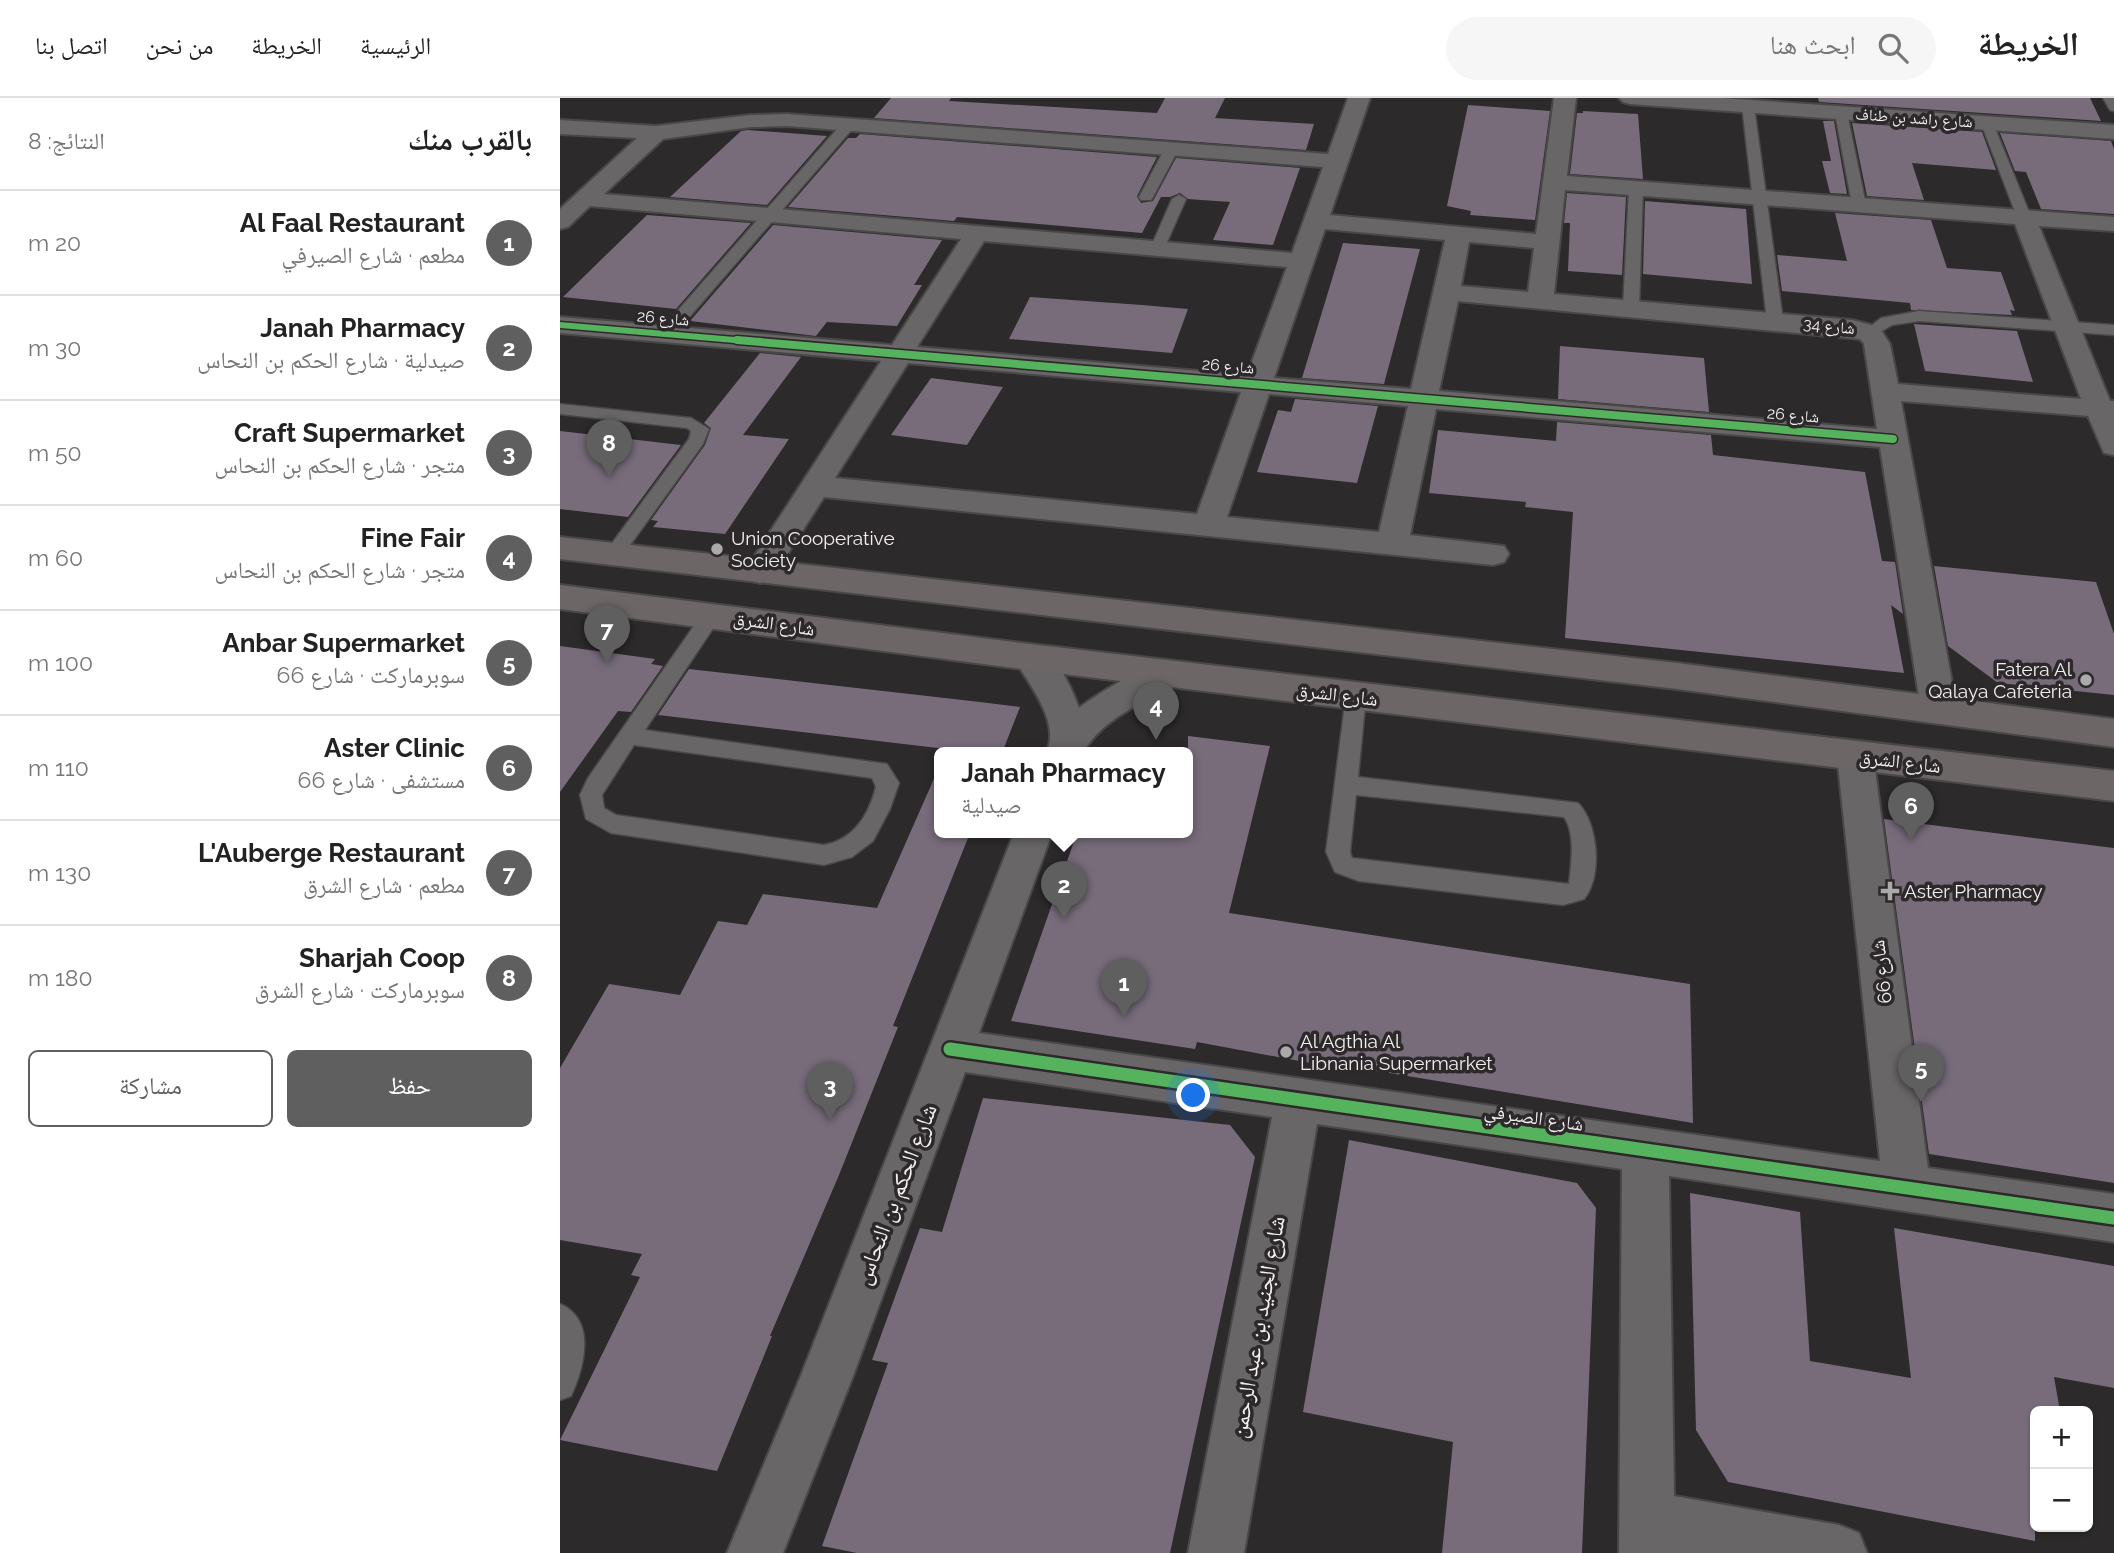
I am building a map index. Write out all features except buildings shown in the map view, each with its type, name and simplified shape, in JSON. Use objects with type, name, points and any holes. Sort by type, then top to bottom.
[{"type":"main road","points":[[560,548],[1677,676],[2114,733]]},
{"type":"main road","name":"شارع الشرق","points":[[560,597],[1169,674],[2114,786]]},
{"type":"street","name":"شارع 26","points":[[1208,526],[1359,98]]},
{"type":"street","points":[[1540,300],[1565,98]]},
{"type":"street","name":"شارع راشد بن طناف","points":[[1630,98],[1748,106],[1810,104],[1841,113],[2114,132]]},
{"type":"street","points":[[560,127],[656,133],[768,120],[1337,161]]},
{"type":"street","points":[[560,222],[656,133]]},
{"type":"street","points":[[1554,182],[2114,224]]},
{"type":"street","points":[[586,199],[1301,261]]},
{"type":"street","points":[[2024,217],[2067,327],[2107,409],[2114,446]]},
{"type":"street","points":[[1316,220],[1547,242]]},
{"type":"street","points":[[760,572],[977,233]]},
{"type":"street","points":[[1392,544],[1459,234]]},
{"type":"street","name":"شارع 34","points":[[1446,292],[1852,328],[1870,334],[1877,344],[1939,710]]},
{"type":"street","name":"شارع 26","points":[[560,325],[1893,439]]},
{"type":"street","points":[[1885,391],[2107,409]]},
{"type":"street","points":[[815,486],[1493,554]]},
{"type":"street","points":[[1030,657],[1047,675],[1059,696],[1066,719],[1065,747]]},
{"type":"street","points":[[1066,747],[1112,703],[1140,686],[1169,674]]},
{"type":"street","name":"شارع 66","points":[[1855,755],[1907,1189]]},
{"type":"street","name":"شارع الحكم بن النحاس","points":[[755,1553],[827,1376],[1031,838]]},
{"type":"street","name":"شارع الصيرفي","points":[[950,1049],[2114,1217]]},
{"type":"street","name":"شارع الجنيد بن عبد الرحمن","points":[[1216,1553],[1298,1100]]},
{"type":"street","points":[[1646,1151],[1647,1536],[1839,1553]]},
{"type":"lane","points":[[2109,98],[2114,107]]},
{"type":"lane","points":[[1748,106],[1775,321]]},
{"type":"lane","points":[[1841,113],[1858,205]]},
{"type":"lane","points":[[1987,123],[2024,217]]},
{"type":"lane","points":[[666,334],[849,124]]},
{"type":"lane","points":[[1146,197],[1172,148]]},
{"type":"lane","points":[[1631,308],[1636,188]]},
{"type":"lane","points":[[1157,249],[1179,200]]},
{"type":"lane","points":[[1870,334],[1877,326],[1902,317],[2114,330]]},
{"type":"lane","points":[[560,409],[691,423],[700,429],[698,440],[613,554]]},
{"type":"lane","points":[[627,736],[870,768],[885,776],[887,791],[863,839],[852,848],[831,854],[611,824],[594,813],[591,794],[627,736],[712,615]]},
{"type":"lane","points":[[1346,785],[1570,809],[1576,813],[1581,823],[1580,887],[1576,892],[1563,895],[1350,869],[1343,865],[1338,852],[1356,696]]},
{"type":"lane","points":[[560,1319],[565,1324],[570,1339],[570,1357],[560,1385]]},
{"type":"cycle path","points":[[560,325],[1893,439]]},
{"type":"cycle path","points":[[950,1049],[2114,1218]]},
{"type":"place","name":"Sharjah Coop","points":[[609,477]]},
{"type":"place","name":"Union Cooperative Society","points":[[717,549]]},
{"type":"place","name":"L'Auberge Restaurant","points":[[607,663]]},
{"type":"place","name":"Fatera Al Qalaya Cafeteria","points":[[2086,680]]},
{"type":"place","name":"Fine Fair","points":[[1156,740]]},
{"type":"place","name":"Aster Clinic","points":[[1911,840]]},
{"type":"place","name":"Aster Pharmacy","points":[[1890,891]]},
{"type":"place","name":"Janah Pharmacy","points":[[1064,919]]},
{"type":"place","name":"Al Faal Restaurant","points":[[1124,1017]]},
{"type":"place","name":"Al Agthia Al Libnania Supermarket","points":[[1286,1052]]},
{"type":"place","name":"Anbar Supermarket","points":[[1921,1102]]},
{"type":"place","name":"Craft Supermarket","points":[[830,1120]]}]
